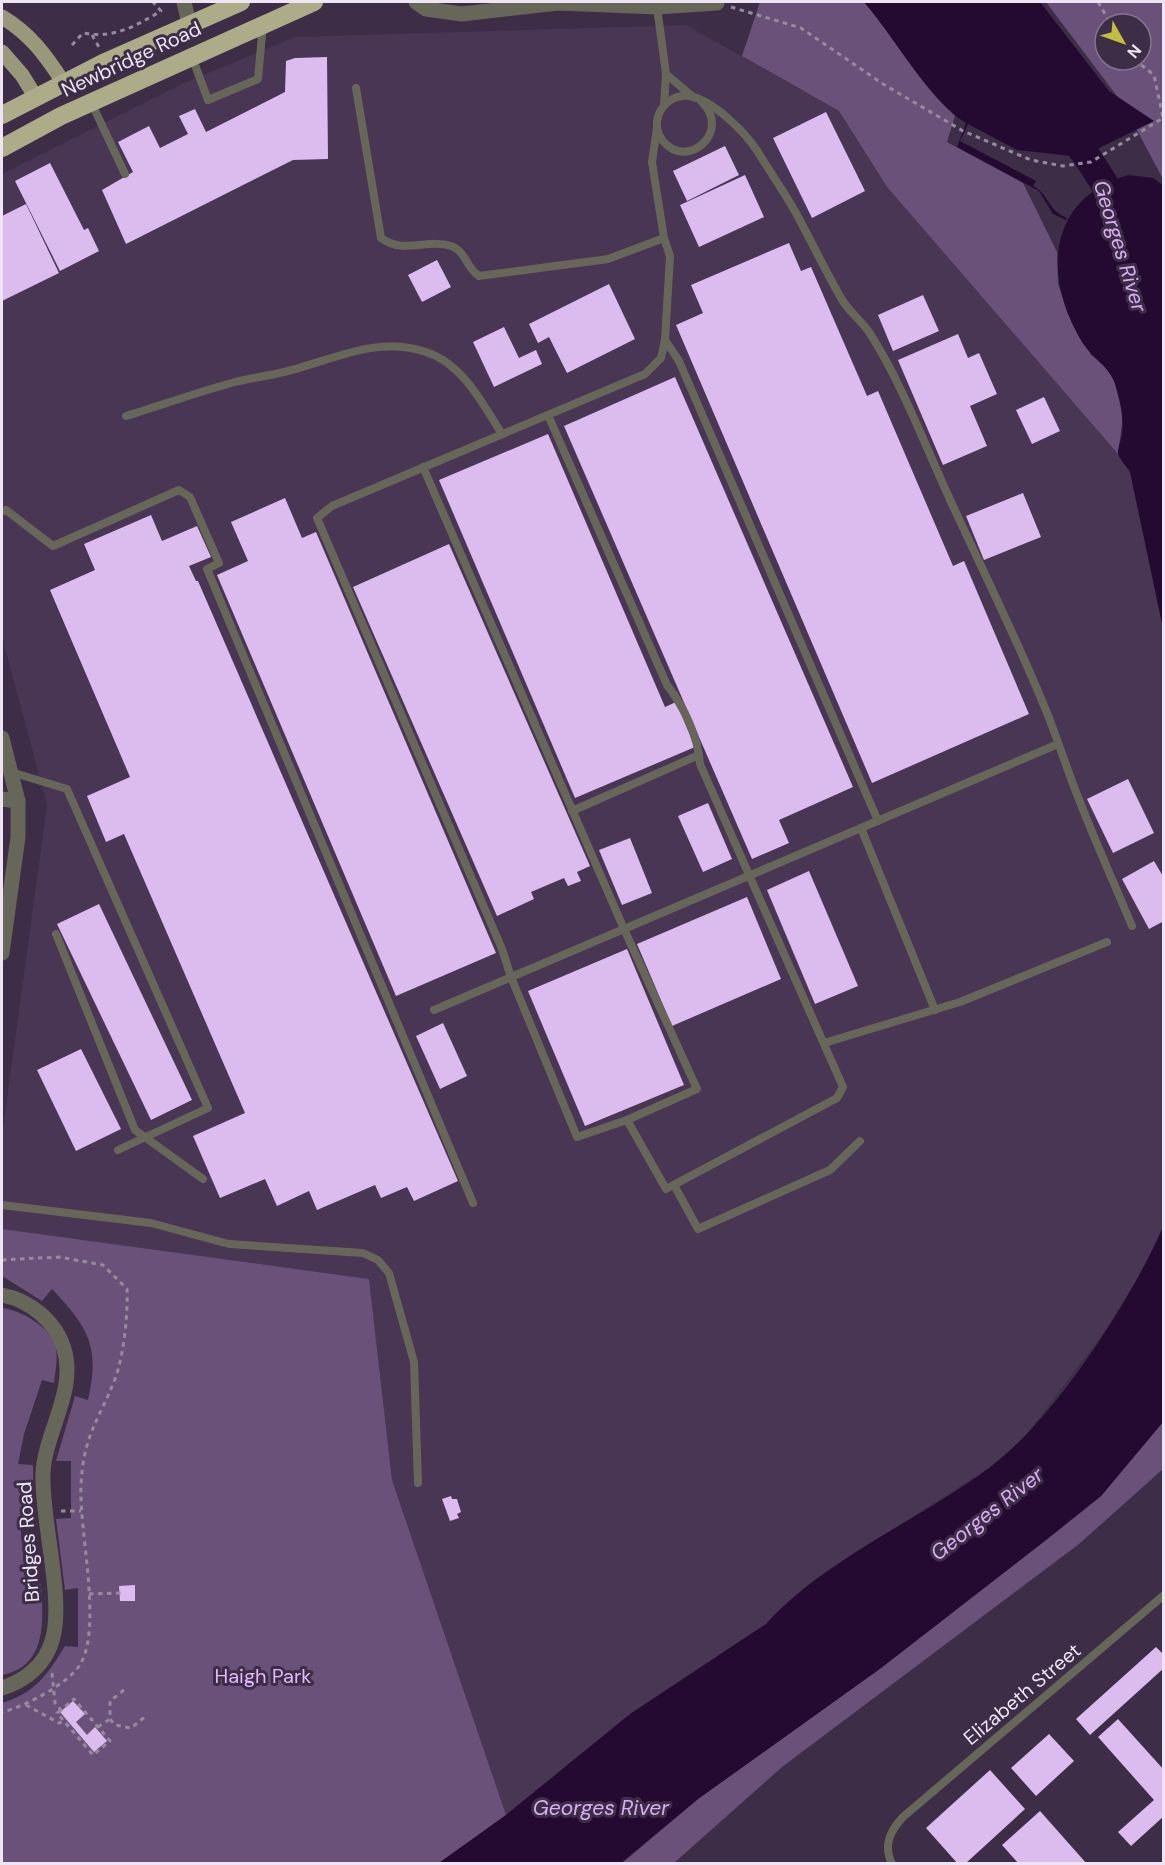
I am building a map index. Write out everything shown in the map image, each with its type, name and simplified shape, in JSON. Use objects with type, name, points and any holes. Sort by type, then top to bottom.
[{"type":"highway","name":"Newbridge Road","points":[[2,115],[63,82],[242,2]]},
{"type":"highway","name":"Newbridge Road","points":[[2,148],[91,102],[314,2]]},
{"type":"highway","points":[[35,96],[56,119],[66,100],[63,82]]},
{"type":"main road","points":[[2,17],[36,43],[63,82]]},
{"type":"main road","points":[[2,52],[22,75],[35,96]]},
{"type":"street","points":[[184,2],[189,24]]},
{"type":"street","points":[[416,2],[426,9],[462,14],[557,2],[657,7],[717,3]]},
{"type":"street","points":[[2,738],[18,801],[18,837],[2,953]]},
{"type":"street","points":[[2,799],[18,801]]},
{"type":"street","name":"Bridges Road","points":[[2,1295],[44,1316],[57,1333],[65,1350],[65,1386],[45,1458],[44,1512],[54,1589],[53,1637],[41,1663],[18,1682],[2,1688]]},
{"type":"lane","points":[[423,467],[572,811],[697,1089],[627,1120],[577,1137],[511,977],[502,949],[317,518],[332,506],[423,467],[645,374],[661,358],[665,340],[670,256],[664,238],[652,162],[657,119],[664,105],[666,74],[657,7]]},
{"type":"lane","points":[[191,56],[208,100],[258,79],[263,24]]},
{"type":"lane","points":[[657,127],[663,142],[676,150],[692,151],[710,136],[712,120],[706,106],[666,74]]},
{"type":"lane","points":[[356,88],[381,238],[390,244],[399,247],[440,243],[453,246],[463,253],[469,270],[479,276],[608,259],[664,238]]},
{"type":"lane","points":[[664,105],[678,97],[697,99],[733,123],[749,138],[795,212],[842,301],[869,331],[912,417],[1045,707],[1132,926]]},
{"type":"lane","points":[[91,102],[125,174]]},
{"type":"lane","points":[[665,340],[679,361],[878,821]]},
{"type":"lane","points":[[126,416],[236,382],[285,372],[350,352],[393,345],[427,352],[455,369],[473,389],[502,434]]},
{"type":"lane","points":[[548,415],[667,684],[679,700],[699,746],[700,764],[843,1087],[837,1098],[666,1189],[627,1120]]},
{"type":"lane","points":[[2,511],[6,510],[53,546],[179,490],[190,497],[219,563],[207,569],[473,1203]]},
{"type":"lane","points":[[434,1010],[1058,744]]},
{"type":"lane","points":[[572,811],[699,756]]},
{"type":"lane","points":[[11,772],[67,789],[208,1108],[117,1150]]},
{"type":"lane","points":[[861,828],[935,1010]]},
{"type":"lane","points":[[56,934],[135,1130],[203,1179]]},
{"type":"lane","points":[[824,1043],[935,1010],[1107,942]]},
{"type":"lane","points":[[674,1185],[698,1229],[830,1170],[860,1140]]},
{"type":"lane","points":[[2,1205],[151,1223],[230,1244],[363,1253],[378,1260],[389,1273],[414,1362],[418,1483]]},
{"type":"lane","name":"Elizabeth Street","points":[[892,1863],[887,1848],[889,1835],[903,1817],[1164,1595]]},
{"type":"path","points":[[72,45],[83,33],[112,35],[140,23],[161,11],[153,2]]},
{"type":"path","points":[[717,3],[801,28],[883,84],[963,131],[1030,160],[1063,166],[1091,162],[1163,118],[1154,75],[1150,72]]},
{"type":"path","points":[[92,35],[101,51]]},
{"type":"path","points":[[2,1260],[59,1257],[103,1265],[127,1289],[128,1317],[116,1377],[90,1430],[82,1457],[82,1511],[89,1594],[87,1645],[82,1662],[75,1672],[26,1705],[2,1712]]},
{"type":"path","points":[[44,1512],[82,1511]]},
{"type":"path","points":[[89,1594],[122,1593]]},
{"type":"path","points":[[51,1671],[55,1703],[61,1710]]},
{"type":"path","points":[[124,1690],[110,1701],[110,1719],[115,1725],[131,1728],[146,1716]]},
{"type":"path","points":[[74,1699],[110,1741],[93,1755],[64,1721],[57,1713],[74,1699]]},
{"type":"path","points":[[26,1705],[59,1723],[64,1721]]},
{"type":"path","points":[[98,1727],[110,1719]]},
{"type":"shaded area","points":[[686,25],[839,111],[887,187],[1118,454],[1130,472],[1163,628],[1163,1227],[1146,1266],[1100,1338],[1024,1438],[989,1468],[848,1558],[781,1608],[766,1624],[630,1714],[506,1815],[392,1480],[369,1279],[2,1229],[2,1135],[47,805],[2,637],[2,174],[184,83],[295,37]]},
{"type":"green space","points":[[760,2],[864,2],[955,116],[947,142],[1023,183],[1057,252],[1058,284],[1068,313],[1091,355],[1104,365],[1114,380],[1123,416],[1118,454],[887,187],[839,111],[742,56]]},
{"type":"green space","points":[[1046,2],[1163,2],[1163,179],[1123,104],[1099,72],[1153,72],[1153,12],[1093,12],[1093,64]]},
{"type":"green space","name":"Haigh Park","points":[[2,1229],[369,1279],[392,1480],[506,1815],[439,1863],[2,1864],[2,1703],[23,1694],[39,1682],[65,1646],[78,1647],[78,1588],[65,1590],[56,1519],[71,1518],[71,1461],[56,1461],[75,1396],[88,1400],[93,1366],[92,1352],[83,1327],[52,1289],[42,1301],[2,1276]]},
{"type":"green space","points":[[2,1308],[27,1316],[43,1327],[54,1341],[57,1357],[54,1383],[42,1380],[24,1434],[18,1464],[33,1465],[34,1520],[20,1522],[26,1584],[41,1584],[40,1640],[28,1662],[17,1670],[2,1675]]},
{"type":"green space","points":[[1163,1422],[1163,1469],[1079,1544],[782,1767],[674,1863],[621,1864],[698,1799],[881,1668],[1101,1496]]},
{"type":"water","name":"Georges River","points":[[864,2],[1040,2],[1109,91],[1154,121],[1081,157],[1017,150],[968,124],[960,141],[1036,181],[1033,186],[1043,194],[1055,210],[1067,218],[1066,220],[1053,214],[1039,191],[957,147],[966,123],[952,113],[925,84]]},
{"type":"water","name":"Georges River","points":[[1128,175],[1153,178],[1163,185],[1163,628],[1130,472],[1118,453],[1122,422],[1116,387],[1107,370],[1082,342],[1069,317],[1061,292],[1058,267],[1060,244],[1067,222],[1081,202],[1101,186]]},
{"type":"water","name":"Georges River","points":[[1163,1227],[1163,1422],[1101,1496],[881,1668],[698,1799],[621,1863],[439,1863],[506,1815],[630,1714],[766,1624],[816,1579],[961,1487],[1014,1447],[1039,1421],[1088,1358],[1131,1290]]},
{"type":"building","points":[[327,57],[328,159],[293,160],[126,244],[102,190],[133,172],[118,142],[149,126],[160,148],[188,134],[179,116],[195,109],[206,132],[285,92],[286,61],[295,58]]},
{"type":"building","points":[[826,112],[865,191],[812,218],[773,138]]},
{"type":"building","points":[[725,146],[739,175],[687,201],[673,171]]},
{"type":"building","points":[[50,163],[84,230],[88,228],[99,251],[60,271],[15,181]]},
{"type":"building","points":[[745,175],[764,217],[699,247],[680,205]]},
{"type":"building","points":[[26,204],[59,273],[2,301],[2,216]]},
{"type":"building","points":[[789,243],[801,271],[811,267],[867,396],[878,391],[953,566],[964,561],[1029,714],[872,783],[676,325],[703,313],[691,285]]},
{"type":"building","points":[[437,260],[451,287],[422,302],[408,275]]},
{"type":"building","points":[[609,284],[635,339],[567,373],[549,337],[538,343],[529,324]]},
{"type":"building","points":[[923,295],[939,331],[893,351],[878,315]]},
{"type":"building","points":[[504,327],[519,358],[536,350],[542,364],[494,387],[473,342]]},
{"type":"building","points":[[958,334],[968,358],[979,353],[997,394],[970,406],[987,446],[943,465],[898,360]]},
{"type":"building","points":[[675,377],[853,787],[779,820],[789,843],[752,859],[564,426]]},
{"type":"building","points":[[1044,397],[1060,431],[1032,444],[1016,410]]},
{"type":"building","points":[[548,434],[665,707],[676,702],[695,747],[575,798],[439,480]]},
{"type":"building","points":[[1023,493],[1041,537],[984,560],[966,516]]},
{"type":"building","points":[[285,498],[302,538],[316,532],[496,953],[396,996],[217,575],[248,561],[231,522]]},
{"type":"building","points":[[151,515],[162,541],[197,526],[211,557],[189,566],[198,581],[458,1181],[414,1201],[407,1187],[381,1198],[375,1185],[317,1210],[309,1191],[277,1206],[265,1179],[220,1198],[193,1136],[245,1113],[124,834],[106,842],[87,796],[130,777],[50,590],[95,570],[84,544]]},
{"type":"building","points":[[449,544],[590,866],[577,872],[581,881],[568,886],[564,878],[531,892],[534,899],[497,916],[353,587]]},
{"type":"building","points":[[1128,779],[1154,833],[1113,853],[1087,799]]},
{"type":"building","points":[[708,803],[732,859],[703,872],[678,816]]},
{"type":"building","points":[[630,838],[652,893],[622,905],[599,850]]},
{"type":"building","points":[[1154,861],[1164,878],[1164,921],[1149,929],[1122,879]]},
{"type":"building","points":[[809,871],[858,986],[815,1004],[767,890]]},
{"type":"building","points":[[747,897],[781,979],[672,1026],[637,944]]},
{"type":"building","points":[[99,904],[192,1100],[151,1120],[57,924]]},
{"type":"building","points":[[627,949],[684,1085],[585,1126],[528,991]]},
{"type":"building","points":[[443,1023],[467,1076],[440,1089],[416,1036]]},
{"type":"building","points":[[81,1049],[121,1129],[76,1151],[37,1070]]},
{"type":"building","points":[[451,1496],[452,1499],[457,1499],[461,1512],[457,1514],[459,1518],[450,1521],[442,1499]]},
{"type":"building","points":[[135,1585],[135,1601],[120,1601],[119,1586]]},
{"type":"building","points":[[1156,1647],[1164,1655],[1164,1668],[1090,1735],[1076,1719]]},
{"type":"building","points":[[73,1701],[85,1714],[76,1722],[87,1735],[95,1727],[107,1741],[94,1752],[60,1712]]},
{"type":"building","points":[[1118,1719],[1164,1770],[1164,1816],[1131,1846],[1118,1832],[1154,1800],[1098,1737]]},
{"type":"building","points":[[1049,1734],[1074,1761],[1036,1796],[1011,1768]]},
{"type":"building","points":[[990,1770],[1025,1809],[965,1864],[958,1864],[926,1828]]},
{"type":"building","points":[[1040,1811],[1087,1864],[1019,1864],[1002,1845]]},
{"type":"waterway","name":"Georges River","points":[[1063,126],[1104,183],[1115,221]]}]
